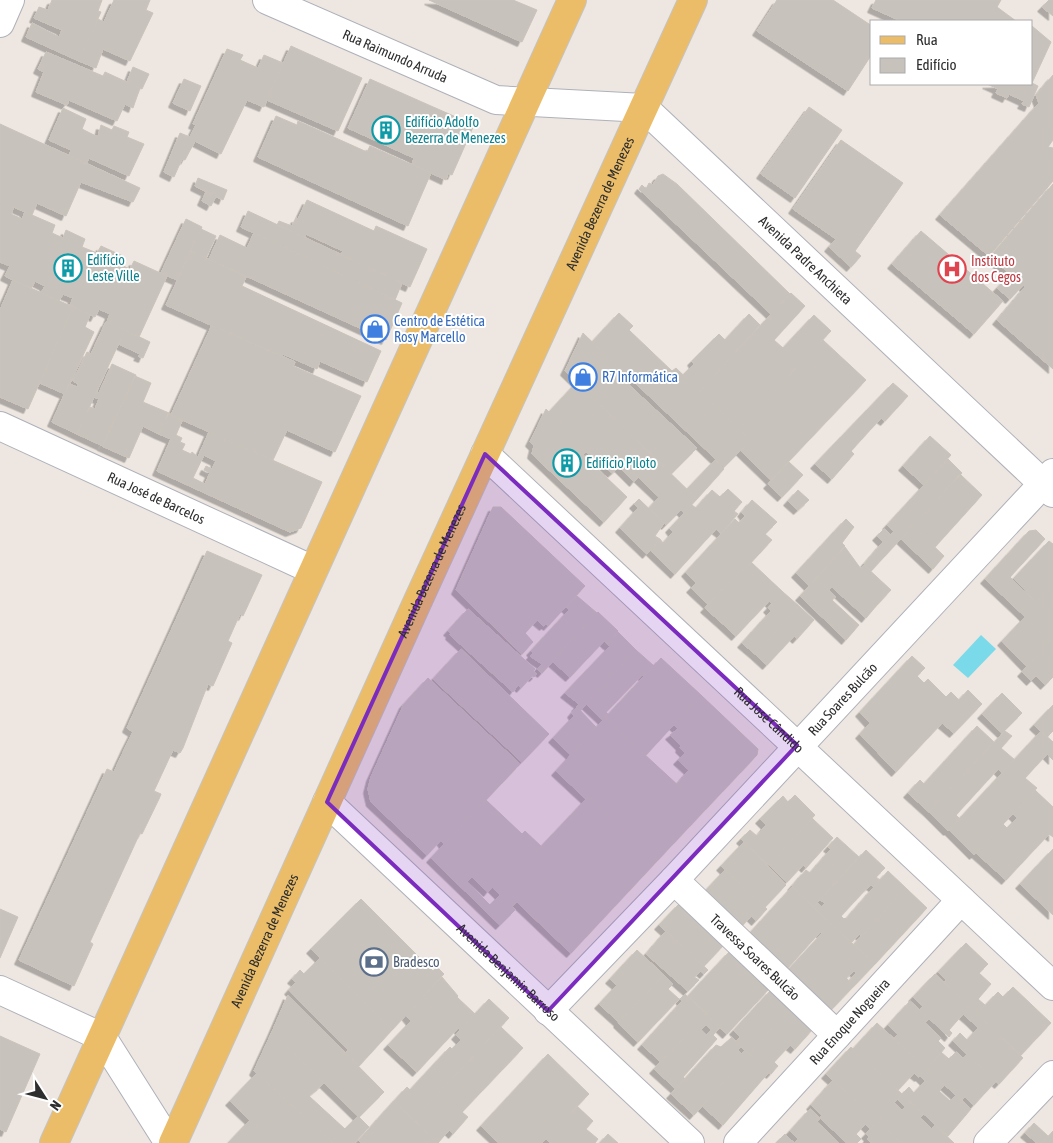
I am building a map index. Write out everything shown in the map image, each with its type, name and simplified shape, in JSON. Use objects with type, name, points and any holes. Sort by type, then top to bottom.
[{"type":"main road","points":[[54,1143],[572,0]]},
{"type":"main road","name":"Avenida Bezerra de Menezes","points":[[173,1143],[693,0]]},
{"type":"street","points":[[0,23],[10,0]]},
{"type":"street","name":"Rua Raimundo Arruda","points":[[267,0],[496,100],[526,102]]},
{"type":"street","points":[[526,102],[644,108]]},
{"type":"street","name":"Avenida Padre Anchieta","points":[[644,108],[1050,483]]},
{"type":"street","name":"Rua José de Barcelos","points":[[0,426],[313,570]]},
{"type":"street","name":"Rua José Cândido","points":[[485,454],[1053,986]]},
{"type":"street","name":"Rua Soares Bulcão","points":[[548,1011],[674,880],[797,745],[1050,483]]},
{"type":"street","name":"Avenida Benjamin Barroso","points":[[328,802],[690,1143]]},
{"type":"street","name":"Travessa Soares Bulcão","points":[[674,880],[837,1035]]},
{"type":"street","name":"Rua Enoque Nogueira","points":[[738,1143],[961,900]]},
{"type":"street","points":[[0,990],[102,1037],[169,1143]]},
{"type":"street","points":[[988,1143],[1053,1075]]},
{"type":"highlighted area","points":[[485,454],[797,745],[548,1011],[327,802]]},
{"type":"water","points":[[981,635],[996,649],[968,678],[953,665]]},
{"type":"building","points":[[52,0],[102,0],[98,11],[101,12],[79,61],[26,37],[32,23],[59,37],[62,30],[34,18],[39,7],[48,10]]},
{"type":"building","points":[[114,0],[150,0],[146,10],[153,13],[130,61],[103,49],[96,68],[79,61],[98,19],[104,22]]},
{"type":"building","points":[[429,0],[513,0],[537,10],[522,42]]},
{"type":"building","points":[[777,0],[833,0],[870,25],[870,57],[848,91],[757,31]]},
{"type":"building","points":[[876,0],[1001,0],[997,7],[1015,20],[899,20],[872,8]]},
{"type":"building","points":[[1049,0],[1053,0],[1053,16],[1042,7]]},
{"type":"building","points":[[1033,27],[1051,42],[1033,81]]},
{"type":"building","points":[[291,46],[362,78],[338,131],[267,100]]},
{"type":"building","points":[[227,49],[243,55],[240,60],[258,68],[264,55],[283,63],[264,107],[247,100],[221,154],[195,141],[185,160],[182,159],[174,177],[164,172],[180,133],[190,137],[196,125],[193,124]]},
{"type":"building","points":[[46,52],[103,76],[105,72],[140,88],[133,108],[125,104],[117,121],[69,100],[67,105],[36,92],[44,72],[38,69]]},
{"type":"building","points":[[133,67],[149,74],[142,89],[127,82]]},
{"type":"building","points":[[1053,75],[1053,140],[1048,147],[1053,148],[1053,181],[989,256],[940,215],[1039,103],[1036,95]]},
{"type":"building","points":[[184,79],[201,86],[190,111],[173,103]]},
{"type":"building","name":"Edifício Adolfo Bezerra de Menezes","points":[[370,79],[474,125],[452,175],[448,173],[446,180],[412,164],[414,158],[348,128]]},
{"type":"building","points":[[1033,84],[1038,86],[1029,107],[1022,104],[1024,101],[1009,94],[1007,98],[996,93],[998,89],[989,85]]},
{"type":"building","points":[[809,107],[842,130],[795,198],[761,174]]},
{"type":"building","points":[[63,108],[86,119],[82,129],[98,137],[101,125],[112,130],[114,126],[129,132],[127,137],[144,144],[129,176],[89,158],[86,164],[69,156],[71,150],[49,140]]},
{"type":"building","points":[[276,116],[297,125],[298,121],[367,152],[370,146],[431,173],[408,226],[258,157]]},
{"type":"building","points":[[0,124],[140,188],[133,202],[81,182],[66,216],[37,203],[32,215],[0,201]]},
{"type":"building","points":[[841,140],[903,183],[855,251],[861,256],[851,267],[829,247],[836,239],[793,209]]},
{"type":"building","points":[[663,174],[677,184],[790,294],[771,314],[639,189],[642,185],[646,189],[649,183],[653,185],[658,176]]},
{"type":"building","points":[[198,178],[227,190],[223,200],[195,186]]},
{"type":"building","points":[[1053,184],[1053,369],[997,320],[1025,287],[1023,285],[1010,299],[997,288],[1010,274],[990,257]]},
{"type":"building","points":[[206,192],[216,196],[211,206],[202,201]]},
{"type":"building","points":[[307,200],[374,231],[376,226],[427,249],[410,287],[341,255],[343,251],[306,234],[304,238],[277,225],[279,221],[292,226],[296,218],[298,219]]},
{"type":"building","name":"Edifício Leste Ville","points":[[0,201],[14,207],[11,214],[22,219],[25,212],[55,225],[52,233],[63,238],[66,230],[85,239],[82,247],[97,253],[101,246],[125,257],[121,265],[130,269],[134,261],[167,276],[139,337],[107,322],[110,314],[99,309],[95,317],[70,305],[73,298],[63,294],[59,301],[41,293],[45,286],[35,281],[31,289],[5,276],[10,266],[0,262]]},
{"type":"building","points":[[248,211],[402,283],[395,300],[241,227]]},
{"type":"building","points":[[186,219],[202,227],[177,280],[161,273]]},
{"type":"building","points":[[201,229],[216,236],[206,258],[191,251]]},
{"type":"building","points":[[921,231],[1003,301],[974,334],[892,264]]},
{"type":"building","points":[[254,233],[402,303],[386,340],[209,259],[220,235],[247,248]]},
{"type":"building","points":[[191,251],[246,277],[242,286],[381,351],[367,382],[320,361],[317,369],[283,354],[282,357],[166,305]]},
{"type":"building","points":[[13,280],[73,307],[28,409],[0,397],[0,310]]},
{"type":"building","points":[[791,293],[805,306],[774,340],[783,348],[814,315],[831,331],[739,429],[700,391]]},
{"type":"building","points":[[73,307],[90,315],[85,327],[94,332],[65,394],[40,383]]},
{"type":"building","points":[[619,313],[633,326],[629,330],[672,371],[676,368],[751,440],[724,467],[592,342]]},
{"type":"building","points":[[749,314],[760,325],[700,391],[683,375],[694,364],[692,361],[719,334],[725,340]]},
{"type":"building","points":[[106,322],[125,330],[77,434],[52,422],[69,384],[77,387],[78,384],[73,381],[87,352],[91,354]]},
{"type":"building","points":[[212,325],[295,362],[293,366],[361,396],[335,452],[287,430],[273,460],[171,415]]},
{"type":"building","points":[[125,330],[150,342],[143,358],[138,356],[140,354],[119,344]]},
{"type":"building","points":[[583,333],[633,381],[629,385],[697,448],[671,474],[565,371]]},
{"type":"building","points":[[823,340],[866,380],[771,480],[741,451],[751,440],[739,429]]},
{"type":"building","points":[[112,364],[136,375],[103,446],[77,434],[90,407],[95,409],[99,399],[94,397],[97,392],[99,393]]},
{"type":"building","points":[[135,376],[151,383],[143,402],[169,413],[159,434],[143,426],[129,458],[102,446]]},
{"type":"building","points":[[577,382],[697,499],[684,513],[681,510],[666,525],[649,508],[659,497],[638,477],[634,482],[619,467],[612,473],[549,412]]},
{"type":"building","points":[[893,383],[908,396],[885,421],[881,418],[851,451],[854,454],[832,479],[815,464]]},
{"type":"building","name":"Edifício Piloto","points":[[546,409],[592,454],[590,456],[586,452],[583,455],[627,497],[604,522],[532,454],[534,446],[530,442]]},
{"type":"building","points":[[168,413],[182,421],[176,435],[182,438],[180,442],[185,444],[182,450],[191,454],[192,452],[198,457],[209,432],[322,482],[301,528],[290,532],[157,471],[171,439],[159,434]],"holes":[[[204,455],[216,461],[212,469],[206,466],[204,470],[210,473],[205,484],[193,478]]]},
{"type":"building","points":[[930,436],[951,455],[924,485],[903,466]]},
{"type":"building","points":[[948,459],[962,473],[871,571],[864,564],[883,542],[877,536],[884,529],[891,535],[894,531],[887,525]]},
{"type":"building","points":[[715,460],[724,469],[697,499],[687,489]]},
{"type":"building","points":[[789,462],[803,475],[782,497],[768,484]]},
{"type":"building","points":[[960,474],[982,495],[935,547],[913,526]]},
{"type":"building","points":[[728,489],[742,502],[734,511],[738,514],[721,533],[716,529],[675,574],[650,550],[660,539],[663,543],[673,532],[670,528],[692,505],[696,508],[712,490],[720,497]]},
{"type":"building","points":[[798,490],[809,500],[798,510],[788,501]]},
{"type":"building","points":[[639,499],[664,523],[655,536],[660,539],[647,554],[620,528],[638,508],[634,504]]},
{"type":"building","points":[[752,500],[777,522],[765,534],[772,540],[708,604],[691,588],[696,583],[686,572],[735,519],[739,523],[745,516],[742,512]]},
{"type":"building","points":[[493,507],[501,507],[585,586],[548,626],[546,624],[544,626],[537,620],[525,633],[533,642],[522,654],[456,590]]},
{"type":"building","points":[[846,519],[854,527],[842,543],[845,546],[809,586],[796,573]]},
{"type":"building","points":[[913,526],[944,556],[933,569],[901,539]]},
{"type":"building","points":[[1036,530],[1045,539],[1010,577],[1032,599],[1020,612],[985,579],[1029,531]]},
{"type":"building","points":[[1049,541],[1053,544],[1053,584],[1036,602],[1014,578]]},
{"type":"building","points":[[845,547],[861,569],[864,565],[891,590],[877,605],[830,563]]},
{"type":"building","points":[[207,551],[262,575],[243,616],[240,614],[228,641],[232,643],[213,686],[208,684],[183,748],[180,753],[173,750],[154,791],[161,794],[159,799],[142,834],[140,833],[90,942],[93,944],[74,986],[19,960],[107,769],[114,772],[133,732],[127,728]]},
{"type":"building","points":[[751,562],[767,577],[723,624],[705,608],[741,569],[743,571]]},
{"type":"building","points":[[830,563],[877,605],[866,618],[832,587],[829,590],[816,579]]},
{"type":"building","points":[[767,577],[783,592],[772,604],[769,601],[736,636],[723,624]]},
{"type":"building","points":[[816,579],[836,597],[832,600],[859,625],[846,640],[800,596]]},
{"type":"building","points":[[1053,584],[1053,639],[1050,642],[1020,612],[1032,599],[1036,602]]},
{"type":"building","points":[[783,592],[799,606],[755,654],[742,643],[771,611],[768,608]]},
{"type":"building","points":[[577,596],[597,613],[542,673],[537,669],[542,664],[530,656],[533,653],[531,651],[569,610],[566,607]]},
{"type":"building","points":[[799,606],[814,620],[797,639],[794,636],[767,665],[755,654]]},
{"type":"building","points":[[468,609],[535,669],[533,671],[537,674],[534,677],[532,676],[521,688],[518,685],[513,692],[450,635],[451,633],[448,631]]},
{"type":"building","points":[[598,612],[618,631],[607,644],[604,641],[570,677],[552,661]]},
{"type":"building","points":[[1025,617],[1050,642],[1027,667],[1002,641]]},
{"type":"building","points":[[618,632],[636,650],[580,711],[576,707],[579,704],[565,693],[610,646],[607,644]]},
{"type":"building","points":[[1053,639],[1053,677],[1045,685],[1036,676],[1031,681],[1022,672]]},
{"type":"building","points":[[461,649],[549,734],[522,762],[433,679]]},
{"type":"building","points":[[636,650],[654,666],[644,676],[642,675],[606,712],[608,714],[603,720],[586,704]]},
{"type":"building","points":[[912,656],[925,668],[917,676],[924,683],[928,679],[946,697],[951,692],[959,700],[968,690],[982,704],[954,733],[942,723],[896,772],[860,734],[870,723],[860,712]]},
{"type":"building","points":[[661,658],[701,695],[646,755],[605,718]]},
{"type":"building","points":[[428,678],[520,764],[444,844],[441,840],[427,855],[371,802],[368,789],[371,777],[404,704]]},
{"type":"building","points":[[1002,693],[1022,713],[1002,733],[982,714]]},
{"type":"building","points":[[701,695],[758,749],[757,755],[705,810],[677,784],[689,770],[678,760],[685,753],[670,735],[678,729],[674,725]]},
{"type":"building","points":[[1053,705],[1053,731],[1047,737],[1034,725]]},
{"type":"building","points":[[577,707],[596,727],[571,755],[553,738],[574,716],[572,713]]},
{"type":"building","points":[[605,718],[705,810],[657,861],[588,797],[586,799],[556,771]]},
{"type":"building","points":[[977,726],[994,742],[929,812],[908,793],[920,780],[924,784]]},
{"type":"building","points":[[1005,731],[1012,736],[1001,748],[1015,760],[1002,773],[998,769],[956,815],[960,819],[948,831],[929,812]]},
{"type":"building","points":[[1041,731],[1053,742],[1053,760],[1047,754],[1025,778],[1037,788],[974,855],[949,830]]},
{"type":"building","points":[[1035,790],[1053,807],[1053,837],[1049,834],[1006,880],[976,853],[1003,824],[1007,828],[1017,818],[1013,814]]},
{"type":"building","points":[[795,795],[815,815],[769,865],[741,839],[750,830],[757,836],[766,825],[760,819],[783,796],[788,802]]},
{"type":"building","points":[[588,797],[657,861],[571,953],[559,942],[574,926],[550,902],[568,883],[536,852]]},
{"type":"building","points":[[486,800],[522,834],[525,831],[542,847],[536,852],[568,883],[550,902],[574,926],[559,942],[517,902],[512,906],[515,910],[500,925],[431,858]],"holes":[[[472,877],[488,892],[492,887],[500,895],[490,905],[467,882]]]},
{"type":"building","points":[[812,818],[833,838],[806,868],[803,865],[787,882],[769,865]]},
{"type":"building","points":[[837,837],[859,857],[813,907],[792,886],[806,870],[810,873],[831,849],[828,847]]},
{"type":"building","points":[[744,842],[786,885],[765,907],[721,866]]},
{"type":"building","points":[[1053,849],[1053,915],[1020,884]]},
{"type":"building","points":[[866,850],[885,868],[876,877],[880,880],[873,887],[871,885],[867,888],[841,916],[844,919],[835,928],[813,907],[818,903],[822,907],[825,903],[820,900]]},
{"type":"building","points":[[725,870],[767,909],[756,921],[751,916],[742,926],[705,891]]},
{"type":"building","points":[[888,871],[906,888],[862,936],[859,934],[852,942],[835,928],[846,919]]},
{"type":"building","points":[[792,887],[810,903],[767,950],[750,933]]},
{"type":"building","points":[[906,888],[927,908],[875,964],[854,944]]},
{"type":"building","name":"Bradesco","points":[[361,899],[433,971],[437,967],[444,974],[392,1030],[311,949]]},
{"type":"building","points":[[680,903],[724,945],[704,966],[659,925]]},
{"type":"building","points":[[810,903],[831,924],[822,934],[820,932],[787,969],[767,950]]},
{"type":"building","points":[[0,909],[18,917],[0,958]]},
{"type":"building","points":[[831,924],[853,944],[810,990],[788,970]]},
{"type":"building","points":[[666,931],[708,970],[704,974],[701,971],[694,977],[699,980],[688,991],[646,954]]},
{"type":"building","points":[[966,943],[988,964],[979,973],[991,984],[978,999],[985,1005],[977,1014],[944,983],[946,980],[938,972]]},
{"type":"building","points":[[853,944],[875,964],[831,1010],[810,990]],"holes":[[[854,971],[856,973],[849,981],[846,978]]]},
{"type":"building","points":[[637,950],[664,975],[619,1022],[599,1004],[617,985],[610,979]]},
{"type":"building","points":[[730,951],[748,968],[707,1013],[688,996]]},
{"type":"building","points":[[320,958],[392,1030],[359,1066],[346,1053],[348,1050],[289,990],[296,982],[292,979],[300,970],[304,974]]},
{"type":"building","points":[[748,968],[770,988],[727,1034],[706,1014]]},
{"type":"building","points":[[935,974],[977,1014],[971,1021],[963,1014],[949,1030],[952,1033],[949,1037],[920,1010],[923,1006],[913,997]]},
{"type":"building","points":[[664,975],[673,984],[668,989],[679,999],[638,1042],[618,1023]]},
{"type":"building","points":[[442,977],[457,997],[475,1014],[460,1030],[458,1028],[417,1072],[388,1045],[411,1021],[406,1015]]},
{"type":"building","points":[[1013,987],[1051,1023],[1021,1055],[977,1014],[998,992],[1003,997]]},
{"type":"building","points":[[771,990],[791,1008],[749,1054],[736,1042],[740,1037],[734,1030]]},
{"type":"building","points":[[685,994],[706,1014],[661,1062],[642,1045],[682,1001],[680,999]]},
{"type":"building","points":[[288,995],[384,1092],[359,1117],[272,1032]]},
{"type":"building","points":[[489,999],[509,1018],[413,1120],[394,1101],[407,1087],[410,1090],[450,1047],[452,1049],[461,1040],[456,1035]]},
{"type":"building","points":[[910,1001],[929,1019],[925,1023],[941,1038],[938,1041],[945,1048],[927,1069],[894,1039],[898,1034],[888,1025]]},
{"type":"building","points":[[791,1008],[813,1029],[795,1049],[790,1045],[774,1062],[778,1066],[771,1074],[749,1054]]},
{"type":"building","points":[[706,1014],[720,1027],[713,1035],[717,1039],[683,1077],[685,1079],[676,1089],[654,1069]],"holes":[[[706,1025],[711,1030],[706,1035],[701,1030]]]},
{"type":"building","points":[[977,1014],[1023,1058],[999,1084],[953,1041],[960,1033],[967,1040],[978,1028],[971,1021]]},
{"type":"building","points":[[877,1023],[927,1069],[919,1077],[914,1073],[898,1090],[853,1049]]},
{"type":"building","points":[[501,1027],[523,1048],[462,1112],[468,1117],[453,1134],[449,1130],[438,1143],[426,1143],[432,1137],[413,1120]]},
{"type":"building","points":[[272,1032],[324,1083],[309,1096],[345,1129],[358,1116],[369,1127],[354,1143],[333,1143],[254,1071]]},
{"type":"building","points":[[0,1036],[40,1054],[6,1132],[0,1129]]},
{"type":"building","points":[[732,1037],[741,1047],[738,1050],[742,1054],[745,1050],[749,1054],[694,1115],[671,1094],[716,1045],[721,1047]]},
{"type":"building","points":[[851,1047],[902,1094],[878,1121],[826,1074]]},
{"type":"building","points":[[941,1052],[949,1059],[956,1052],[963,1058],[967,1054],[996,1081],[974,1105],[965,1097],[962,1100],[959,1098],[927,1069]]},
{"type":"building","points":[[548,1054],[589,1094],[542,1143],[499,1143],[481,1126]]},
{"type":"building","points":[[749,1054],[769,1072],[723,1125],[702,1106]]},
{"type":"building","points":[[927,1069],[945,1085],[939,1091],[950,1101],[956,1095],[971,1109],[948,1136],[902,1094],[909,1087],[914,1093],[925,1081],[920,1076]]},
{"type":"building","points":[[257,1073],[333,1143],[274,1143],[230,1101]]},
{"type":"building","points":[[833,1080],[878,1121],[870,1129],[865,1124],[856,1134],[861,1139],[857,1143],[847,1143],[820,1118],[822,1115],[811,1105]]},
{"type":"building","points":[[902,1094],[923,1114],[920,1118],[932,1129],[935,1125],[954,1143],[902,1143],[878,1121],[894,1103],[902,1110],[905,1107],[898,1100]]},
{"type":"building","points":[[394,1101],[432,1137],[426,1143],[361,1143],[359,1140]]},
{"type":"building","points":[[577,1106],[593,1121],[586,1129],[598,1139],[595,1143],[551,1143],[546,1139]]},
{"type":"building","points":[[810,1109],[820,1118],[817,1122],[839,1143],[795,1143],[798,1139],[790,1131]]},
{"type":"building","points":[[250,1120],[274,1143],[228,1143]]},
{"type":"building","points":[[878,1121],[902,1143],[871,1143],[867,1139],[869,1137],[866,1134]]},
{"type":"building","points":[[1034,1123],[1048,1136],[1041,1143],[1037,1143],[1025,1133]]},
{"type":"building","points":[[1053,1131],[1053,1143],[1042,1143]]},
{"type":"building","points":[[608,1134],[618,1143],[600,1143]]},
{"type":"building","points":[[785,1134],[789,1139],[795,1143],[776,1143]]},
{"type":"place","name":"Edifício Adolfo Bezerra de Menezes","points":[[386,130]]},
{"type":"place","name":"Edifício Leste Ville","points":[[68,268]]},
{"type":"place","name":"Instituto dos Cegos","points":[[952,269]]},
{"type":"place","name":"Centro de Estética Rosy Marcello","points":[[375,329]]},
{"type":"place","name":"R7 Informática","points":[[583,377]]},
{"type":"place","name":"Edifício Piloto","points":[[567,463]]},
{"type":"place","name":"Bradesco","points":[[374,962]]}]
